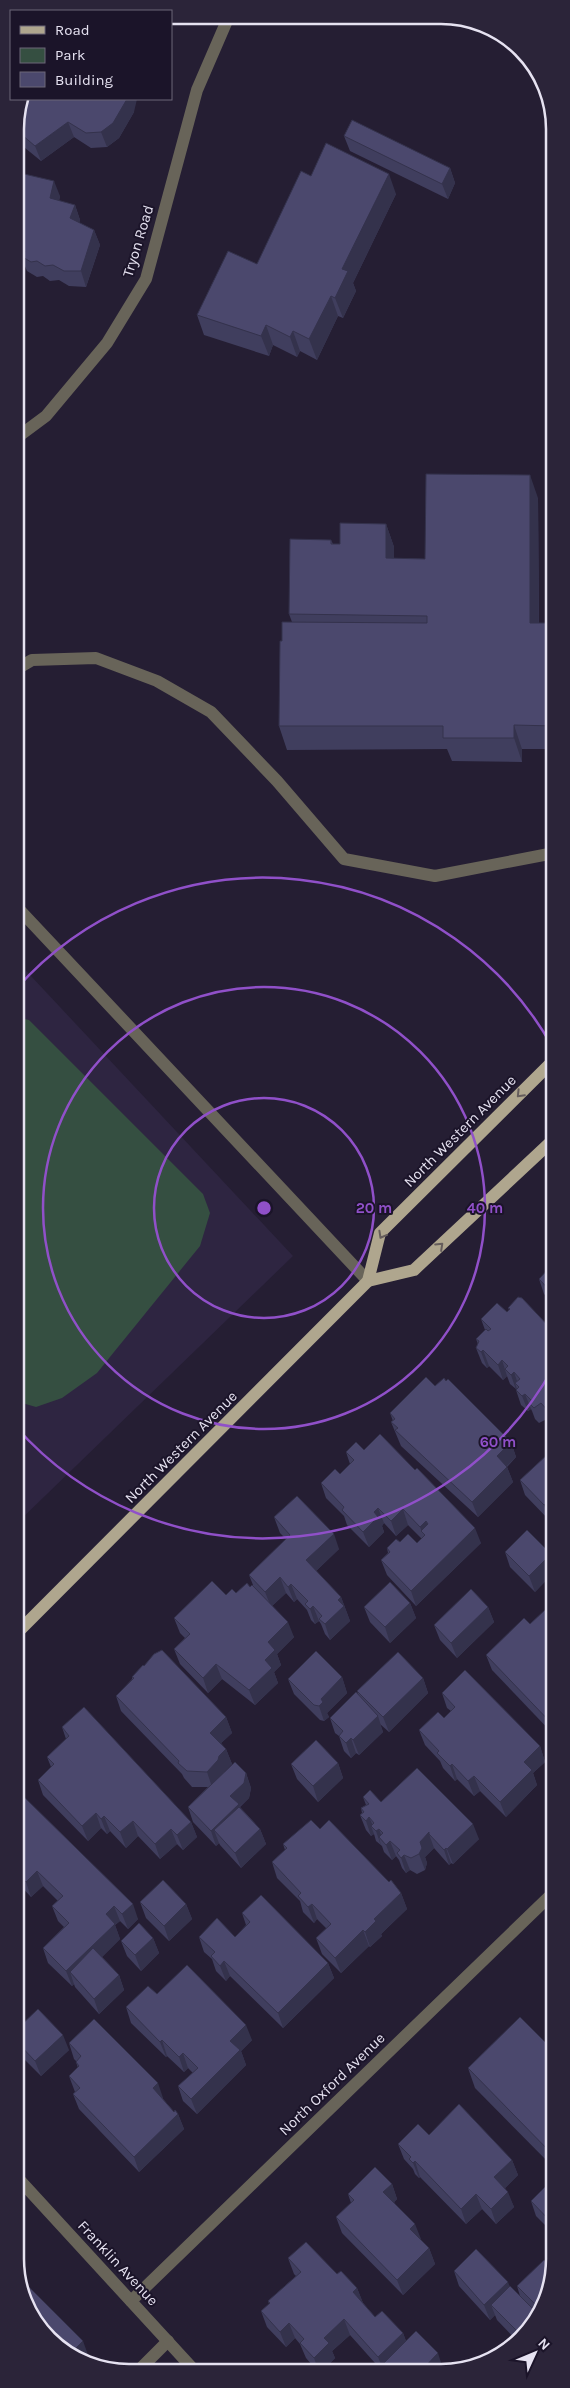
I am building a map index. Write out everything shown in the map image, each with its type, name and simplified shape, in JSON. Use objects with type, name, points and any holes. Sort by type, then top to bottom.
[{"type":"main road","name":"North Western Avenue","points":[[24,1626],[368,1282],[380,1233],[546,1068]]},
{"type":"main road","points":[[368,1282],[414,1270],[546,1146]]},
{"type":"street","name":"Tryon Road","points":[[24,432],[46,416],[107,343],[146,279],[196,90],[225,24]]},
{"type":"street","points":[[24,665],[32,660],[96,658],[165,685],[211,712],[277,781],[344,859],[435,876],[546,855]]},
{"type":"street","points":[[24,915],[368,1282]]},
{"type":"street","name":"North Oxford Avenue","points":[[131,2301],[546,1900]]},
{"type":"street","name":"Franklin Avenue","points":[[24,2185],[189,2364]]},
{"type":"street","points":[[145,2364],[168,2341]]},
{"type":"shaded area","points":[[24,969],[293,1256],[24,1516]]},
{"type":"green space","points":[[24,1019],[29,1020],[203,1194],[210,1213],[200,1246],[97,1373],[62,1398],[36,1407],[24,1404]]},
{"type":"building","points":[[27,100],[126,100],[113,123],[101,132],[86,133],[68,122],[35,146],[24,137]]},
{"type":"building","points":[[352,120],[450,168],[442,184],[344,136]]},
{"type":"building","points":[[326,143],[389,174],[342,269],[348,271],[335,298],[331,296],[309,339],[293,331],[290,337],[266,325],[261,336],[197,315],[228,251],[257,264],[301,171],[311,176]]},
{"type":"building","points":[[24,174],[54,181],[50,198],[75,205],[70,218],[94,230],[81,271],[64,271],[53,265],[45,266],[37,261],[31,262],[24,258]]},
{"type":"building","points":[[426,474],[530,475],[530,623],[546,623],[546,726],[514,725],[514,738],[443,738],[443,726],[279,726],[282,622],[427,623],[427,616],[289,614],[290,539],[331,540],[331,544],[340,544],[340,523],[386,524],[386,558],[425,559]]},
{"type":"building","points":[[546,1272],[546,1286],[539,1279]]},
{"type":"building","points":[[518,1297],[522,1298],[546,1324],[546,1409],[541,1403],[534,1408],[530,1404],[532,1401],[525,1394],[522,1396],[516,1390],[519,1387],[515,1383],[520,1379],[514,1372],[511,1375],[505,1369],[508,1366],[502,1360],[498,1365],[483,1350],[481,1352],[476,1348],[479,1341],[476,1339],[486,1329],[488,1331],[491,1329],[481,1319],[497,1303],[507,1312],[510,1309],[508,1308]]},
{"type":"building","points":[[426,1377],[435,1386],[444,1378],[446,1381],[448,1379],[511,1442],[497,1456],[507,1467],[472,1502],[395,1430],[398,1428],[391,1422],[395,1419],[390,1413]]},
{"type":"building","points":[[380,1434],[415,1470],[417,1468],[475,1528],[411,1591],[381,1560],[390,1552],[387,1548],[396,1539],[400,1542],[408,1534],[417,1543],[425,1535],[421,1531],[428,1524],[426,1521],[420,1527],[403,1509],[391,1521],[378,1508],[374,1512],[378,1517],[363,1532],[342,1510],[344,1507],[321,1483],[335,1469],[340,1474],[354,1460],[346,1452],[356,1442],[364,1450]]},
{"type":"building","points":[[546,1456],[546,1503],[544,1505],[520,1480]]},
{"type":"building","points":[[297,1496],[334,1534],[306,1560],[341,1597],[338,1600],[344,1606],[325,1624],[319,1619],[322,1616],[313,1606],[310,1609],[305,1604],[308,1601],[291,1584],[288,1587],[280,1577],[265,1592],[249,1575],[290,1535],[274,1517]]},
{"type":"building","points":[[527,1530],[546,1549],[546,1559],[529,1576],[505,1552]]},
{"type":"building","points":[[212,1581],[226,1595],[232,1589],[236,1593],[247,1583],[250,1587],[252,1585],[288,1622],[268,1642],[275,1650],[265,1660],[272,1668],[249,1690],[216,1664],[203,1678],[174,1649],[190,1634],[174,1618]]},
{"type":"building","points":[[390,1582],[410,1603],[385,1627],[364,1607]]},
{"type":"building","points":[[471,1589],[488,1607],[451,1643],[434,1625]]},
{"type":"building","points":[[546,1609],[546,1718],[486,1655],[524,1618],[530,1624]]},
{"type":"building","points":[[162,1650],[226,1717],[210,1733],[226,1749],[207,1772],[187,1771],[116,1696],[154,1654]]},
{"type":"building","points":[[316,1651],[342,1677],[321,1699],[323,1702],[319,1706],[314,1705],[288,1679]]},
{"type":"building","points":[[398,1652],[423,1678],[383,1717],[357,1691]]},
{"type":"building","points":[[465,1670],[540,1746],[524,1762],[532,1770],[500,1802],[474,1776],[468,1781],[452,1764],[450,1766],[419,1730],[438,1712],[444,1718],[455,1707],[442,1693]]},
{"type":"building","points":[[356,1692],[378,1716],[353,1740],[351,1738],[346,1743],[339,1736],[343,1731],[330,1718]]},
{"type":"building","points":[[84,1707],[191,1822],[177,1835],[171,1829],[155,1844],[133,1821],[120,1832],[104,1816],[101,1819],[96,1813],[82,1826],[38,1780],[54,1764],[47,1757],[69,1736],[62,1727]]},
{"type":"building","points":[[316,1740],[338,1763],[313,1786],[291,1764]]},
{"type":"building","points":[[235,1762],[246,1773],[244,1783],[230,1796],[239,1804],[211,1831],[188,1807]]},
{"type":"building","points":[[417,1768],[473,1824],[444,1850],[429,1832],[420,1842],[422,1848],[419,1854],[411,1858],[404,1855],[401,1858],[397,1853],[400,1850],[390,1841],[386,1845],[379,1837],[383,1833],[379,1829],[376,1831],[371,1826],[374,1823],[369,1817],[366,1821],[360,1815],[364,1812],[361,1808],[369,1804],[363,1797],[370,1790],[381,1802]]},
{"type":"building","points":[[24,1797],[133,1904],[122,1914],[114,1906],[106,1914],[115,1924],[66,1971],[43,1948],[69,1923],[52,1906],[63,1896],[37,1871],[26,1882],[24,1880]]},
{"type":"building","points":[[239,1807],[260,1829],[235,1853],[214,1830]]},
{"type":"building","points":[[311,1820],[320,1829],[329,1820],[389,1882],[391,1880],[401,1893],[374,1919],[376,1921],[365,1932],[363,1930],[335,1958],[316,1938],[331,1924],[312,1904],[308,1907],[298,1896],[301,1893],[272,1862],[287,1848],[283,1844]]},
{"type":"building","points":[[163,1880],[186,1904],[164,1926],[140,1902]]},
{"type":"building","points":[[261,1895],[328,1963],[278,2013],[224,1961],[220,1966],[211,1956],[215,1952],[199,1937],[217,1918],[235,1937],[250,1922],[242,1913]]},
{"type":"building","points":[[139,1923],[153,1938],[135,1955],[121,1941]]},
{"type":"building","points":[[93,1948],[119,1975],[94,1999],[70,1972]]},
{"type":"building","points":[[187,1965],[246,2025],[230,2041],[240,2050],[191,2099],[178,2086],[198,2068],[183,2053],[179,2057],[162,2040],[160,2042],[126,2007],[148,1986],[157,1994]]},
{"type":"building","points":[[38,2009],[63,2035],[35,2061],[24,2049],[24,2022]]},
{"type":"building","points":[[520,2017],[546,2043],[546,2148],[468,2068]]},
{"type":"building","points":[[94,2019],[158,2083],[153,2088],[178,2114],[134,2157],[73,2094],[80,2088],[69,2076],[79,2066],[76,2062],[81,2056],[69,2043]]},
{"type":"building","points":[[459,2104],[512,2160],[494,2177],[508,2192],[491,2209],[476,2194],[461,2209],[415,2161],[413,2163],[409,2159],[411,2157],[398,2144],[418,2124],[429,2135]]},
{"type":"building","points":[[375,2167],[392,2184],[383,2192],[415,2224],[410,2229],[429,2248],[397,2280],[336,2217],[354,2200],[348,2194]]},
{"type":"building","points":[[546,2186],[546,2217],[531,2201]]},
{"type":"building","points":[[306,2242],[337,2274],[341,2271],[357,2288],[353,2292],[375,2317],[382,2311],[403,2333],[378,2357],[344,2319],[324,2338],[329,2343],[314,2358],[300,2343],[304,2339],[289,2323],[280,2332],[261,2311],[270,2303],[268,2301],[301,2272],[288,2258]]},
{"type":"building","points":[[476,2249],[508,2282],[484,2305],[454,2271]]},
{"type":"building","points":[[544,2260],[546,2262],[541,2293],[536,2305],[517,2286]]},
{"type":"building","points":[[27,2285],[83,2341],[75,2349],[54,2334],[38,2312]]},
{"type":"building","points":[[510,2286],[533,2309],[529,2318],[520,2328],[514,2328],[491,2305]]},
{"type":"building","points":[[416,2331],[438,2353],[428,2364],[384,2363]]}]
